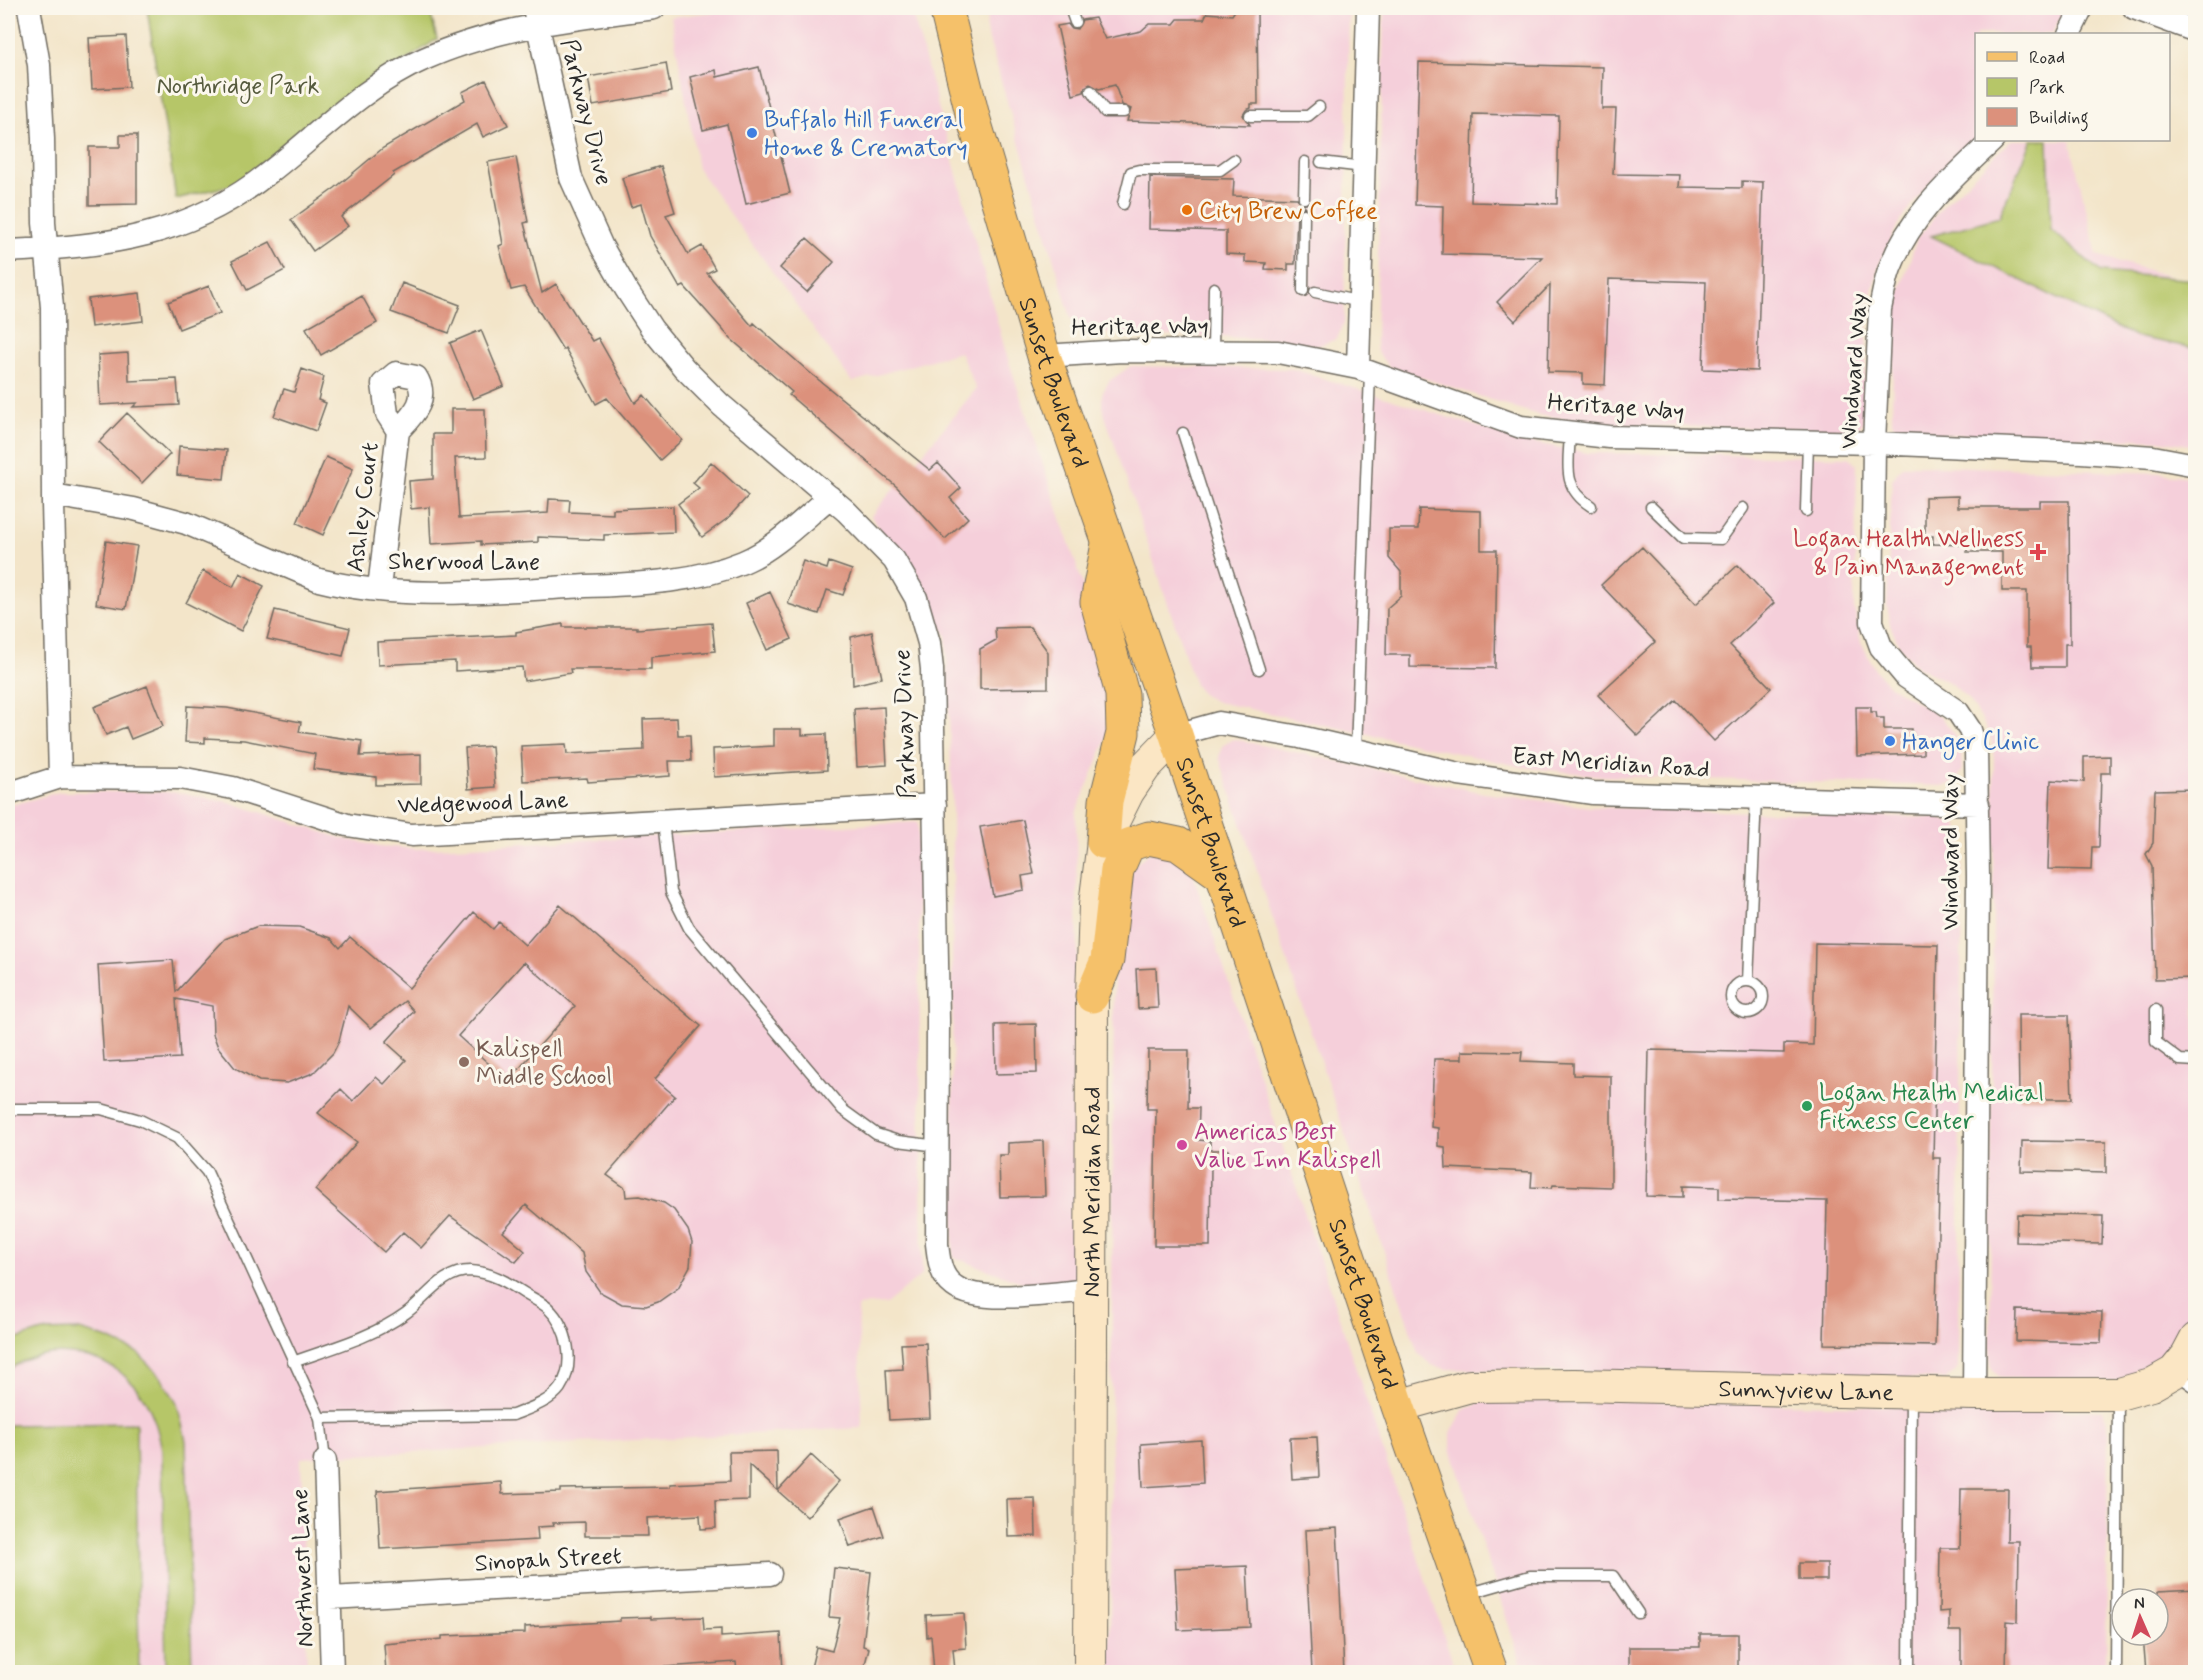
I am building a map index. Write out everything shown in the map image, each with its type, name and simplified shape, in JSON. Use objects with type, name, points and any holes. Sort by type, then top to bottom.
[{"type":"main road","name":"Sunset Boulevard","points":[[946,8],[973,117],[1044,356],[1176,735],[1398,1406],[1491,1672]]},
{"type":"main road","points":[[1103,842],[1106,801],[1123,733],[1122,694],[1098,602],[1109,543]]},
{"type":"main road","name":"North Meridian Road","points":[[1090,1672],[1092,996],[1095,905],[1103,842],[1128,792],[1145,767],[1176,735]]},
{"type":"main road","points":[[1092,996],[1107,960],[1117,870],[1128,845],[1149,838],[1178,844],[1222,876]]},
{"type":"main road","name":"Sunnyview Lane","points":[[1398,1406],[1470,1386],[1587,1385],[1974,1394],[2119,1394],[2151,1385],[2189,1364]]},
{"type":"street","points":[[29,8],[39,65],[43,139],[42,194],[52,307],[53,495],[60,777]]},
{"type":"street","points":[[8,251],[117,241],[170,229],[197,218],[270,173],[354,101],[424,59],[536,17],[654,8]]},
{"type":"street","points":[[1364,371],[1361,302],[1368,8]]},
{"type":"street","points":[[2070,33],[2082,8]]},
{"type":"street","points":[[2134,8],[2196,31]]},
{"type":"street","name":"Parkway Drive","points":[[536,17],[571,178],[602,247],[652,329],[684,368],[721,405],[830,497],[886,551],[906,578],[916,598],[929,643],[932,669],[939,1264],[952,1285],[973,1294],[997,1296],[1091,1290]]},
{"type":"street","name":"Windward Way","points":[[1974,1394],[1978,804],[1976,749],[1970,730],[1958,712],[1906,677],[1881,648],[1872,621],[1874,443],[1880,309],[1889,269],[1909,230],[1934,196],[1992,141]]},
{"type":"street","name":"Heritage Way","points":[[1044,356],[1122,351],[1278,352],[1364,371],[1521,427],[1609,437],[1874,443],[2143,456],[2196,465]]},
{"type":"street","name":"Ashley Court","points":[[379,588],[398,431]]},
{"type":"street","name":"Sherwood Lane","points":[[53,495],[134,509],[186,523],[319,580],[427,593],[628,584],[707,574],[744,562],[760,552],[830,497]]},
{"type":"street","name":"East Meridian Road","points":[[1176,735],[1219,723],[1356,750],[1459,774],[1593,793],[1978,804]]},
{"type":"street","name":"Wedgewood Lane","points":[[8,794],[60,777],[180,778],[233,788],[347,825],[412,835],[935,805]]},
{"type":"street","name":"Northwest Lane","points":[[325,1461],[332,1672]]},
{"type":"street","name":"Sinopah Street","points":[[330,1598],[770,1574]]},
{"type":"lane","points":[[1070,8],[1075,22]]},
{"type":"lane","points":[[1091,91],[1105,112],[1124,112]]},
{"type":"lane","points":[[1250,116],[1308,116],[1319,107]]},
{"type":"lane","points":[[1123,204],[1131,172],[1139,170],[1220,170],[1234,160]]},
{"type":"lane","points":[[1304,198],[1305,162]]},
{"type":"lane","points":[[1320,162],[1364,167]]},
{"type":"lane","points":[[1303,291],[1304,214]]},
{"type":"lane","points":[[1213,351],[1214,288]]},
{"type":"lane","points":[[1315,292],[1361,302]]},
{"type":"lane","points":[[1356,750],[1364,371]]},
{"type":"lane","points":[[1183,433],[1259,669]]},
{"type":"lane","points":[[1570,433],[1569,484],[1578,498],[1590,506]]},
{"type":"lane","points":[[1806,511],[1808,441]]},
{"type":"lane","points":[[1652,507],[1683,538],[1721,539],[1743,508]]},
{"type":"lane","points":[[1748,981],[1756,798]]},
{"type":"lane","points":[[663,821],[671,892],[689,928],[843,1110],[876,1134],[898,1141],[938,1146]]},
{"type":"lane","points":[[2156,1010],[2156,1042],[2180,1060],[2196,1060]]},
{"type":"lane","points":[[8,1109],[101,1109],[140,1120],[177,1138],[207,1172],[320,1418],[325,1461]]},
{"type":"lane","points":[[293,1362],[356,1340],[408,1312],[441,1281],[468,1271],[499,1277],[548,1309],[565,1331],[569,1360],[560,1388],[538,1405],[513,1415],[320,1418]]},
{"type":"lane","points":[[1910,1672],[1911,1392]]},
{"type":"lane","points":[[2116,1672],[2119,1394]]},
{"type":"lane","points":[[1464,1595],[1530,1576],[1613,1576],[1638,1613]]},
{"type":"shaded area","points":[[748,8],[911,8],[1006,353],[1122,702],[1076,813],[1082,1304],[953,1257],[952,791],[946,635],[871,516],[976,389],[960,352],[852,382],[698,169],[671,17]]},
{"type":"shaded area","points":[[988,8],[1349,8],[1344,323],[1337,339],[1317,346],[1279,339],[1089,333],[1079,327],[1071,318],[986,30]]},
{"type":"shaded area","points":[[1384,8],[2065,8],[2052,33],[1975,33],[1975,139],[1925,188],[1898,224],[1878,267],[1868,308],[1863,422],[1856,430],[1612,425],[1538,415],[1389,367],[1377,352]]},
{"type":"shaded area","points":[[2010,141],[2070,141],[2097,255],[2195,284],[2195,446],[2159,440],[1907,433],[1895,429],[1892,421],[1894,308],[1917,239],[1944,205]]},
{"type":"shaded area","points":[[1131,366],[1293,369],[1524,441],[1588,453],[1849,457],[1857,465],[1854,608],[1861,642],[1876,671],[1890,686],[1940,716],[1953,732],[1961,751],[1962,770],[1956,781],[1945,786],[1602,776],[1523,767],[1217,702],[1203,695],[1195,685],[1102,407],[1102,394],[1109,381]]},
{"type":"shaded area","points":[[1902,466],[2160,473],[2195,478],[2195,1295],[2182,1335],[2172,1351],[2149,1369],[2117,1381],[2002,1378],[1990,1365],[1994,758],[1992,741],[1971,702],[1952,684],[1918,667],[1900,648],[1890,625],[1887,605],[1892,480]]},
{"type":"shaded area","points":[[1234,739],[1484,793],[1591,807],[1941,818],[1957,824],[1962,839],[1958,1367],[1953,1374],[1946,1379],[1446,1369],[1431,1365],[1418,1353],[1219,757],[1222,746]]},
{"type":"shaded area","name":"Kalispell Middle School","points":[[60,792],[175,792],[229,802],[344,839],[380,846],[416,849],[918,822],[922,1275],[886,1304],[858,1306],[862,1428],[301,1458],[307,1672],[8,1672],[8,806]]},
{"type":"shaded area","points":[[1153,850],[1189,862],[1456,1672],[1110,1672],[1114,956],[1123,874]]},
{"type":"shaded area","points":[[1508,1398],[2102,1411],[2108,1423],[2106,1672],[1524,1672],[1451,1449],[1451,1433],[1463,1411],[1483,1400]]},
{"type":"green space","name":"Northridge Park","points":[[147,8],[429,8],[437,39],[311,126],[247,181],[176,199]]},
{"type":"green space","points":[[2032,141],[2048,141],[2051,230],[2101,272],[2195,280],[2195,348],[2136,337],[1931,236],[1999,217]]},
{"type":"green space","points":[[79,1330],[106,1338],[138,1353],[161,1377],[177,1403],[186,1441],[192,1672],[166,1672],[162,1450],[159,1435],[145,1400],[129,1380],[114,1368],[79,1355],[60,1353],[42,1355],[8,1370],[8,1342],[42,1331]]},
{"type":"green space","points":[[136,1423],[139,1672],[8,1672],[8,1425]]},
{"type":"building","points":[[1236,9],[1257,9],[1258,104],[1251,104],[1251,108],[1243,115],[1250,125],[1127,121],[1131,109],[1122,105],[1115,85],[1099,89],[1090,84],[1085,87],[1084,92],[1073,95],[1057,26],[1068,24],[1071,28],[1077,29],[1082,20],[1095,18],[1105,39],[1141,31],[1149,24],[1174,24],[1178,19],[1204,19],[1207,13],[1232,15]]},
{"type":"building","points":[[126,36],[129,87],[92,89],[89,38]]},
{"type":"building","points":[[1419,62],[1603,67],[1602,109],[1616,109],[1613,174],[1680,175],[1679,187],[1742,188],[1742,181],[1763,182],[1757,371],[1703,369],[1706,282],[1609,279],[1605,385],[1583,384],[1583,373],[1548,372],[1550,285],[1515,321],[1497,302],[1542,257],[1442,254],[1443,206],[1415,205]],"holes":[[[1473,114],[1559,116],[1557,204],[1471,202]]]},
{"type":"building","points":[[666,63],[671,92],[593,106],[588,77]]},
{"type":"building","points":[[759,67],[790,193],[746,204],[727,124],[703,130],[690,77],[716,70],[717,77]]},
{"type":"building","points":[[486,80],[508,125],[483,137],[477,124],[393,173],[394,175],[341,217],[348,226],[313,251],[291,220],[335,188],[383,148],[465,100],[462,92]]},
{"type":"building","points":[[120,135],[137,135],[137,204],[89,205],[89,147],[120,147]]},
{"type":"building","points":[[516,157],[528,222],[524,223],[542,293],[556,284],[592,341],[598,338],[635,403],[644,395],[682,440],[660,460],[607,398],[596,404],[565,348],[563,350],[524,287],[511,290],[499,246],[503,244],[488,162]]},
{"type":"building","points":[[661,166],[675,212],[666,215],[688,254],[702,246],[715,269],[707,273],[752,326],[754,323],[809,372],[930,470],[938,463],[961,488],[950,498],[968,518],[945,539],[897,487],[789,395],[792,392],[731,339],[684,286],[680,288],[650,236],[641,204],[631,207],[622,178]]},
{"type":"building","points":[[1150,177],[1234,179],[1233,196],[1297,198],[1303,205],[1311,202],[1310,210],[1304,207],[1297,213],[1295,264],[1288,264],[1288,270],[1265,269],[1266,263],[1245,262],[1245,255],[1226,254],[1226,231],[1149,229]]},
{"type":"building","points":[[807,238],[834,262],[807,292],[780,268]]},
{"type":"building","points":[[270,242],[285,270],[247,290],[232,261]]},
{"type":"building","points":[[402,283],[460,305],[449,333],[391,312]]},
{"type":"building","points":[[209,286],[220,313],[179,329],[168,302]]},
{"type":"building","points":[[140,293],[143,321],[91,327],[88,299]]},
{"type":"building","points":[[362,296],[377,323],[321,355],[306,328]]},
{"type":"building","points":[[481,330],[504,386],[473,399],[450,343]]},
{"type":"building","points":[[128,353],[129,381],[177,379],[179,405],[133,407],[137,403],[100,405],[98,355]]},
{"type":"building","points":[[302,369],[324,377],[318,400],[326,403],[316,431],[274,416],[284,389],[294,392]]},
{"type":"building","points":[[451,409],[485,409],[486,457],[455,458],[459,518],[548,513],[549,499],[570,500],[569,512],[613,514],[613,509],[673,506],[674,532],[604,535],[604,540],[538,537],[538,542],[481,545],[481,541],[431,544],[429,507],[411,509],[409,481],[433,479],[433,434],[451,434]]},
{"type":"building","points":[[127,413],[170,454],[142,483],[99,442]]},
{"type":"building","points":[[179,446],[227,450],[224,479],[177,475]]},
{"type":"building","points":[[326,457],[353,469],[323,535],[297,523]]},
{"type":"building","points":[[711,462],[748,496],[728,518],[702,537],[678,504],[699,488],[693,483]]},
{"type":"building","points":[[1958,496],[1958,507],[2040,507],[2040,501],[2069,501],[2070,644],[2065,644],[2065,667],[2032,667],[2031,647],[2027,647],[2027,591],[2002,591],[2002,552],[1967,552],[1967,545],[1933,544],[1933,536],[1925,536],[1925,497]]},
{"type":"building","points":[[1419,509],[1481,511],[1481,550],[1497,550],[1495,668],[1410,667],[1410,655],[1386,655],[1387,608],[1401,596],[1401,572],[1389,558],[1389,529],[1418,529]]},
{"type":"building","points":[[106,541],[137,546],[126,609],[96,604]]},
{"type":"building","points":[[1642,547],[1696,604],[1738,565],[1774,603],[1730,645],[1771,688],[1714,741],[1676,700],[1638,736],[1598,695],[1655,642],[1601,585]]},
{"type":"building","points":[[803,561],[827,569],[829,562],[852,570],[843,595],[827,590],[819,614],[788,604]]},
{"type":"building","points":[[203,571],[233,587],[240,573],[264,586],[241,631],[186,603]]},
{"type":"building","points":[[770,592],[792,639],[767,650],[746,603]]},
{"type":"building","points":[[275,610],[350,628],[343,656],[267,639]]},
{"type":"building","points":[[712,623],[715,651],[651,657],[651,669],[570,669],[571,673],[524,681],[522,667],[455,671],[455,661],[378,665],[377,642],[516,635],[516,632],[563,624],[563,627],[637,627],[637,629]]},
{"type":"building","points":[[1030,627],[1048,652],[1048,688],[980,689],[980,649],[996,640],[995,628]]},
{"type":"building","points":[[872,632],[882,678],[853,685],[851,637]]},
{"type":"building","points":[[147,686],[163,726],[131,739],[126,727],[106,735],[94,707]]},
{"type":"building","points":[[187,706],[227,708],[301,722],[299,732],[362,741],[360,756],[421,754],[421,784],[376,785],[376,777],[313,769],[315,754],[244,740],[205,738],[205,743],[185,742]]},
{"type":"building","points":[[884,707],[887,765],[857,767],[854,709]]},
{"type":"building","points":[[1856,707],[1871,707],[1871,712],[1876,712],[1877,718],[1884,718],[1884,729],[1911,729],[1911,737],[1923,737],[1923,754],[1857,756]]},
{"type":"building","points":[[677,718],[678,735],[690,735],[691,761],[669,761],[670,776],[588,782],[587,778],[523,781],[521,746],[566,744],[567,754],[644,750],[643,719]]},
{"type":"building","points":[[774,729],[802,729],[802,735],[826,734],[827,770],[714,777],[713,749],[774,746]]},
{"type":"building","points":[[492,746],[495,787],[468,789],[465,748]]},
{"type":"building","points":[[2110,756],[2110,773],[2101,773],[2099,847],[2092,847],[2091,870],[2048,869],[2051,780],[2084,782],[2084,757]]},
{"type":"building","points":[[2196,789],[2196,978],[2155,979],[2152,866],[2146,854],[2153,843],[2155,790]]},
{"type":"building","points":[[1023,820],[1034,874],[1022,876],[1024,890],[993,896],[980,827]]},
{"type":"building","points":[[560,905],[701,1026],[655,1079],[675,1096],[607,1175],[625,1188],[626,1197],[640,1196],[664,1203],[674,1210],[688,1230],[692,1242],[690,1266],[678,1288],[658,1302],[646,1306],[622,1304],[600,1292],[586,1272],[582,1253],[526,1205],[503,1232],[525,1251],[516,1262],[450,1216],[421,1248],[403,1232],[384,1252],[315,1190],[357,1142],[318,1113],[341,1089],[353,1101],[376,1077],[384,1084],[406,1060],[386,1042],[414,1011],[405,1001],[371,1028],[348,1006],[339,1041],[333,1053],[313,1073],[287,1083],[259,1081],[235,1068],[218,1047],[213,1034],[212,1006],[176,999],[180,1058],[104,1062],[98,965],[173,960],[176,992],[225,939],[258,926],[299,927],[331,938],[340,948],[350,937],[409,988],[474,912],[493,929],[499,922],[525,945]],"holes":[[[524,962],[575,1006],[508,1081],[458,1036]]]},
{"type":"building","points":[[1815,943],[1938,945],[1933,1158],[1940,1158],[1935,1346],[1824,1344],[1827,1201],[1719,1199],[1719,1187],[1683,1186],[1683,1197],[1646,1196],[1649,1050],[1784,1053],[1784,1044],[1813,1045]]},
{"type":"building","points":[[1156,968],[1158,1008],[1138,1009],[1136,969]]},
{"type":"building","points":[[2018,1015],[2069,1015],[2072,1099],[2019,1099]]},
{"type":"building","points":[[1036,1024],[1037,1073],[996,1074],[995,1025]]},
{"type":"building","name":"Americas Best Value Inn Kalispell","points":[[1148,1050],[1189,1050],[1188,1108],[1199,1108],[1198,1140],[1210,1141],[1210,1150],[1229,1150],[1229,1166],[1211,1166],[1210,1246],[1154,1246],[1156,1109],[1147,1109]]},
{"type":"building","points":[[1462,1051],[1522,1052],[1521,1061],[1573,1063],[1573,1075],[1611,1076],[1611,1187],[1553,1185],[1552,1188],[1531,1187],[1532,1172],[1446,1168],[1445,1147],[1438,1146],[1438,1128],[1431,1127],[1434,1059],[1462,1059]]},
{"type":"building","points":[[1043,1141],[1045,1196],[1000,1197],[999,1155],[1008,1155],[1008,1143]]},
{"type":"building","points":[[2022,1141],[2106,1142],[2106,1173],[2021,1171]]},
{"type":"building","points":[[2017,1214],[2103,1216],[2102,1244],[2016,1242]]},
{"type":"building","points":[[2017,1310],[2102,1312],[2101,1343],[2016,1341]]},
{"type":"building","points":[[926,1343],[930,1418],[889,1420],[886,1370],[903,1369],[901,1344]]},
{"type":"building","points":[[1317,1437],[1319,1477],[1292,1479],[1290,1438]]},
{"type":"building","points":[[1201,1440],[1203,1483],[1143,1487],[1141,1444]]},
{"type":"building","points":[[777,1451],[778,1491],[749,1465],[749,1500],[715,1501],[716,1528],[701,1529],[700,1515],[647,1518],[648,1536],[585,1536],[585,1522],[553,1523],[554,1526],[537,1527],[538,1540],[380,1549],[377,1491],[501,1482],[502,1494],[561,1492],[561,1489],[670,1487],[670,1484],[730,1481],[729,1452]]},
{"type":"building","points":[[811,1455],[839,1481],[807,1517],[778,1491]]},
{"type":"building","points":[[1961,1489],[2008,1489],[2007,1541],[2019,1541],[2018,1622],[2007,1621],[2006,1672],[1961,1672],[1961,1631],[1949,1631],[1949,1611],[1939,1612],[1940,1548],[1960,1548]]},
{"type":"building","points":[[1035,1498],[1036,1536],[1008,1537],[1007,1499]]},
{"type":"building","points":[[874,1506],[884,1536],[850,1547],[840,1518]]},
{"type":"building","points":[[1337,1528],[1344,1672],[1312,1672],[1305,1530]]},
{"type":"building","points":[[1799,1563],[1827,1563],[1827,1580],[1799,1580]]},
{"type":"building","points":[[1247,1566],[1250,1627],[1178,1630],[1175,1569]]},
{"type":"building","points":[[834,1568],[871,1572],[863,1646],[869,1648],[863,1672],[810,1672],[816,1647],[832,1651],[840,1618],[829,1617]]},
{"type":"building","points":[[2196,1589],[2196,1672],[2146,1672],[2144,1647],[2170,1647],[2170,1590]]},
{"type":"building","points":[[964,1613],[966,1648],[953,1649],[955,1671],[934,1672],[931,1636],[927,1637],[926,1615]]},
{"type":"building","points":[[651,1617],[651,1619],[703,1617],[704,1630],[721,1629],[721,1637],[781,1633],[783,1672],[737,1672],[736,1662],[593,1672],[386,1672],[384,1644],[442,1639],[442,1636],[525,1633],[525,1627]]},
{"type":"building","points":[[1700,1634],[1738,1634],[1738,1672],[1629,1672],[1629,1647],[1700,1647]]},
{"type":"place","name":"Buffalo Hill Funeral Home & Crematory","points":[[752,133]]},
{"type":"place","name":"City Brew Coffee","points":[[1187,210]]},
{"type":"place","name":"Logan Health Wellness & Pain Management","points":[[2038,552]]},
{"type":"place","name":"Hanger Clinic","points":[[1890,741]]},
{"type":"place","name":"Kalispell Middle School","points":[[464,1062]]},
{"type":"place","name":"Logan Health Medical Fitness Center","points":[[1807,1106]]},
{"type":"place","name":"Americas Best Value Inn Kalispell","points":[[1182,1145]]}]
